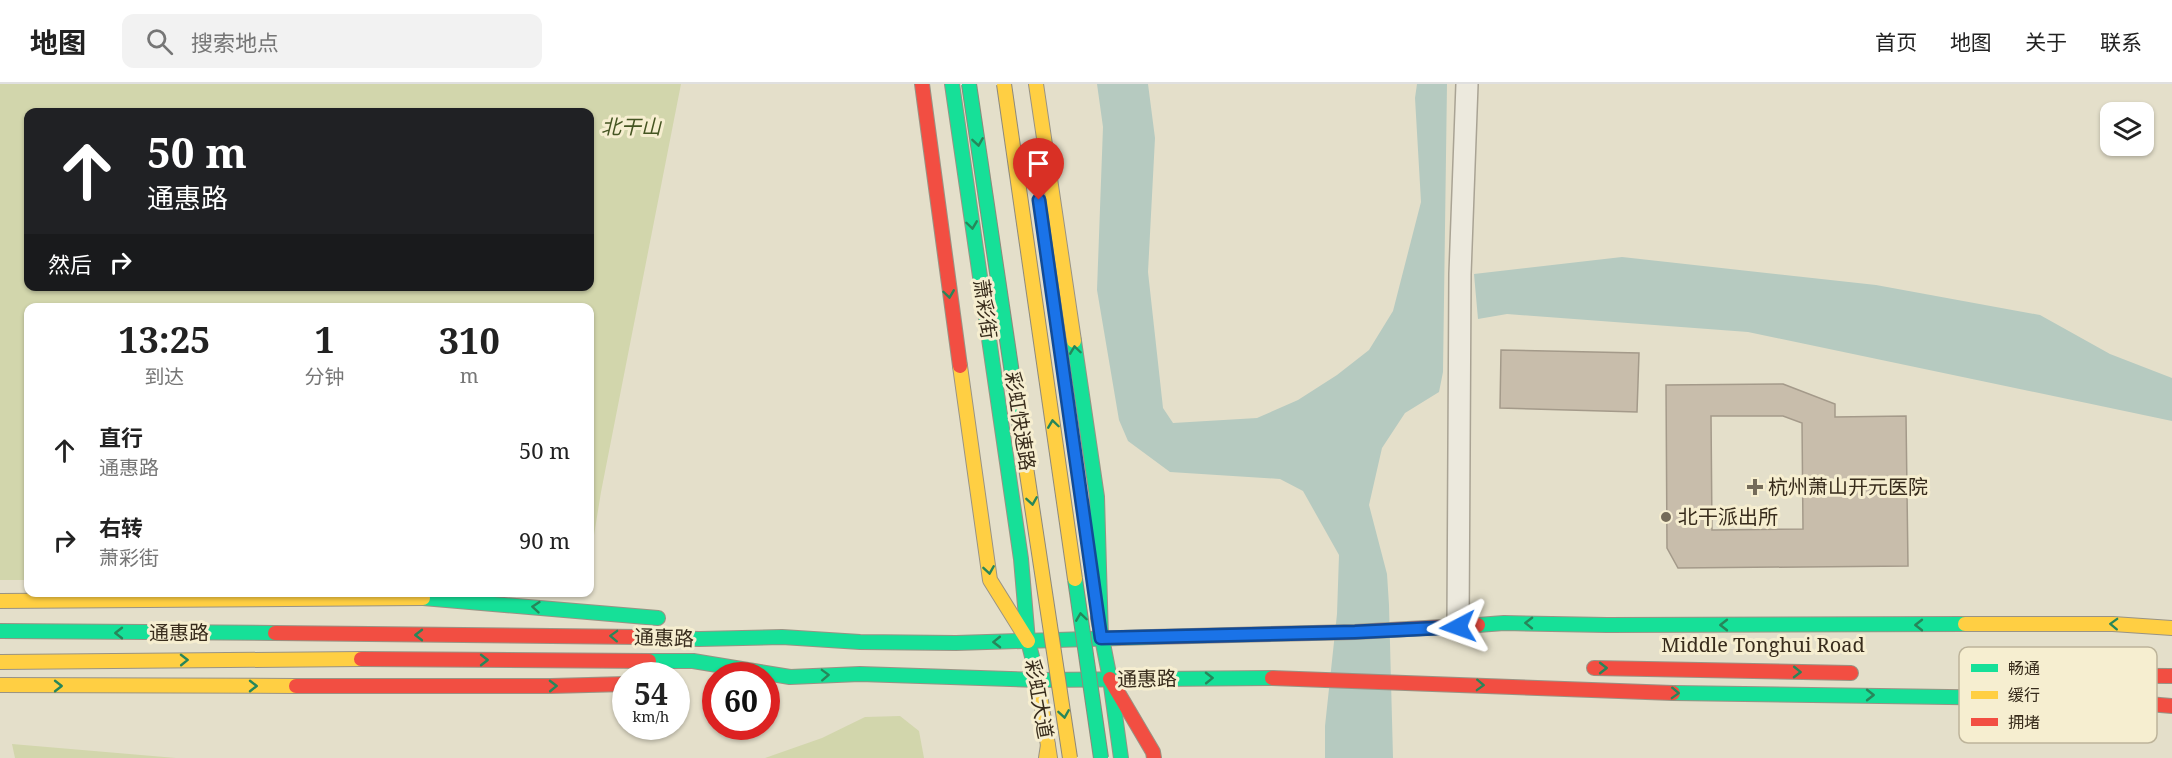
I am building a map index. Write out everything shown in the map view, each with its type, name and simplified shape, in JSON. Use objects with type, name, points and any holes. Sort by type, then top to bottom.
[{"type":"main road","points":[[921,84],[990,580],[1028,641]]},
{"type":"main road","name":"萧彩街","points":[[952,84],[1021,559],[1028,641]]},
{"type":"main road","name":"彩虹快速路","points":[[969,84],[1070,758]]},
{"type":"main road","name":"彩虹快速路","points":[[1004,84],[1101,758]]},
{"type":"main road","points":[[1022,84],[1029,131]]},
{"type":"main road","points":[[1036,84],[1097,496],[1101,638]]},
{"type":"main road","points":[[1084,520],[1121,758]]},
{"type":"main road","points":[[0,601],[424,598],[626,614],[671,620]]},
{"type":"main road","name":"Middle Tonghui Road","points":[[1329,633],[1355,632],[1419,636],[1458,627],[1504,622],[1607,625],[2113,624],[2172,628]]},
{"type":"main road","points":[[705,624],[782,637]]},
{"type":"main road","name":"通惠路","points":[[0,631],[607,636],[699,639],[782,637],[860,642],[1028,641],[1329,633]]},
{"type":"main road","name":"彩虹大道","points":[[1028,641],[1038,680],[1048,754]]},
{"type":"main road","name":"通惠路","points":[[0,662],[341,659],[693,661],[790,677],[860,674],[1038,680],[1240,678],[1357,680]]},
{"type":"main road","name":"Middle Tonghui Road","points":[[1578,668],[1860,673]]},
{"type":"main road","points":[[1357,680],[1408,669]]},
{"type":"main road","points":[[2157,676],[2172,676]]},
{"type":"main road","points":[[780,677],[790,677]]},
{"type":"main road","points":[[1110,679],[1153,752],[1154,758]]},
{"type":"main road","points":[[1357,680],[1694,694],[1959,697]]},
{"type":"main road","points":[[0,685],[612,684]]},
{"type":"main road","points":[[2157,705],[2172,706]]},
{"type":"street","points":[[1458,627],[1460,274],[1467,84]]},
{"type":"green space","name":"北干山","points":[[0,84],[681,84],[594,535],[594,303],[24,303],[24,580],[0,580]]},
{"type":"green space","points":[[900,716],[919,731],[924,758],[765,758],[822,738],[865,717]]},
{"type":"green space","points":[[12,744],[176,758],[15,758]]},
{"type":"shaded area","points":[[1097,84],[1148,84],[1155,138],[1148,272],[1163,408],[1173,423],[1257,418],[1298,400],[1337,375],[1369,350],[1393,311],[1421,202],[1415,98],[1417,84],[1447,84],[1443,372],[1439,392],[1405,413],[1382,448],[1369,505],[1387,574],[1393,758],[1325,758],[1325,726],[1337,614],[1339,555],[1303,491],[1280,479],[1170,472],[1128,441],[1119,420],[1097,290],[1103,127]]},
{"type":"shaded area","points":[[1622,257],[1876,285],[2040,315],[2110,354],[2172,378],[2172,421],[1748,332],[1507,314],[1478,319],[1474,274]]},
{"type":"building","points":[[1501,350],[1639,353],[1637,412],[1500,408]]},
{"type":"building","points":[[1783,384],[1835,404],[1835,417],[1906,416],[1908,566],[1678,568],[1667,548],[1666,385]],"holes":[[[1711,416],[1783,416],[1802,423],[1803,529],[1712,530]]]},
{"type":"traffic: fast","points":[[952,84],[1021,559],[1028,641],[1037,676]]},
{"type":"traffic: fast","points":[[969,84],[1021,434]]},
{"type":"traffic: fast","points":[[1074,341],[1097,497],[1101,638]]},
{"type":"traffic: fast","points":[[1075,579],[1101,758]]},
{"type":"traffic: fast","points":[[423,598],[658,618]]},
{"type":"traffic: fast","points":[[1098,618],[1110,679],[1121,758]]},
{"type":"traffic: fast","points":[[1478,625],[1504,623],[1965,624]]},
{"type":"traffic: fast","points":[[0,631],[275,633]]},
{"type":"traffic: fast","points":[[639,637],[699,639],[782,637],[860,642],[956,643],[1152,637]]},
{"type":"traffic: fast","points":[[649,661],[693,661],[790,677],[860,674],[1038,680],[1272,678]]},
{"type":"traffic: fast","points":[[1673,693],[1959,697]]},
{"type":"traffic: slow","points":[[1004,84],[1075,579]]},
{"type":"traffic: slow","points":[[1036,84],[1074,341]]},
{"type":"traffic: slow","points":[[960,366],[990,580],[1028,641]]},
{"type":"traffic: slow","points":[[1021,434],[1070,758]]},
{"type":"traffic: slow","points":[[0,601],[423,598]]},
{"type":"traffic: slow","points":[[1965,624],[2113,624],[2172,628]]},
{"type":"traffic: slow","points":[[0,662],[361,659]]},
{"type":"traffic: slow","points":[[1037,676],[1050,758]]},
{"type":"traffic: slow","points":[[0,685],[296,686]]},
{"type":"traffic: slow","points":[[1046,758],[1048,745]]},
{"type":"traffic: jam","points":[[922,84],[960,366]]},
{"type":"traffic: jam","points":[[1152,637],[1355,632],[1478,625]]},
{"type":"traffic: jam","points":[[275,633],[639,637]]},
{"type":"traffic: jam","points":[[361,659],[649,661]]},
{"type":"traffic: jam","points":[[1594,668],[1851,673]]},
{"type":"traffic: jam","points":[[2157,676],[2172,676]]},
{"type":"traffic: jam","points":[[1272,678],[1673,693]]},
{"type":"traffic: jam","points":[[1110,679],[1153,752],[1154,758]]},
{"type":"traffic: jam","points":[[296,686],[612,684]]},
{"type":"traffic: jam","points":[[2157,705],[2172,706]]},
{"type":"place","name":"杭州萧山开元医院","points":[[1755,487]]},
{"type":"place","name":"北干派出所","points":[[1666,517]]},
{"type":"route","points":[[1039,200],[1101,638],[1355,632],[1458,627]]}]
